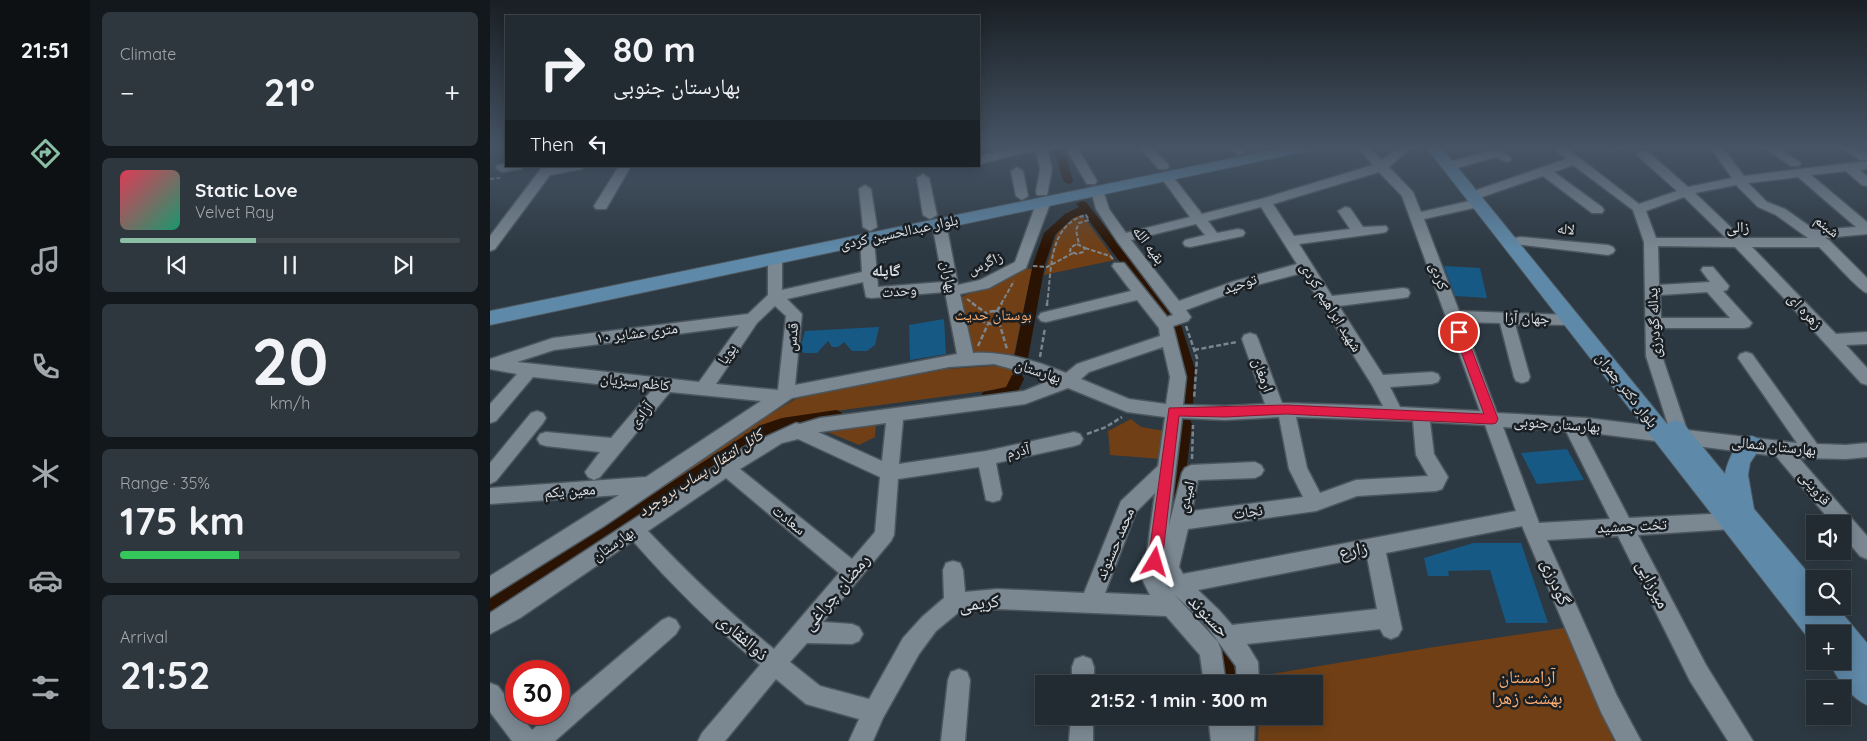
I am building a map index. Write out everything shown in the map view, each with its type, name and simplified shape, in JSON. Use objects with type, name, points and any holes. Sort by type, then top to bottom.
[{"type":"main road","name":"بلوار عبدالحسین کردی","points":[[490,306],[869,233],[1115,182]]},
{"type":"main road","name":"بلوار دکتر چمران","points":[[1465,182],[1520,241],[1738,518],[1815,625]]},
{"type":"main road","name":"بلوار دکتر چمران","points":[[1469,182],[1570,320],[1671,435]]},
{"type":"main road","name":"بلوار عبدالحسین کردی","points":[[935,219],[1022,196],[1043,196]]},
{"type":"main road","name":"بلوار عبدالحسین کردی","points":[[490,318],[776,257],[869,233]]},
{"type":"main road","points":[[1738,518],[1737,466],[1751,445]]},
{"type":"main road","name":"بلوار دکتر چمران","points":[[1738,518],[1806,590]]},
{"type":"main road","points":[[1827,615],[1835,625]]},
{"type":"main road","points":[[1851,645],[1867,664]]},
{"type":"main road","points":[[1850,670],[1867,691]]},
{"type":"street","points":[[490,246],[539,182]]},
{"type":"street","points":[[601,206],[616,182]]},
{"type":"street","name":"بهاران","points":[[924,182],[969,359]]},
{"type":"street","points":[[1019,182],[1022,196]]},
{"type":"street","name":"زاگرس","points":[[952,289],[984,284],[1021,265],[1043,196],[1045,182]]},
{"type":"street","points":[[1091,182],[1094,186]]},
{"type":"street","points":[[1173,182],[1214,238]]},
{"type":"street","points":[[1122,238],[1265,202],[1333,182]]},
{"type":"street","name":"کردی","points":[[1395,182],[1408,195],[1492,419]]},
{"type":"street","points":[[1416,217],[1480,198],[1520,182]]},
{"type":"street","points":[[1559,182],[1597,210]]},
{"type":"street","points":[[1603,182],[1637,208],[1699,187],[1730,182]]},
{"type":"street","name":"زهره ای","points":[[1676,182],[1742,243],[1867,379]]},
{"type":"street","name":"شبنم","points":[[1741,182],[1759,201],[1774,212],[1780,212],[1819,239],[1860,271],[1867,288]]},
{"type":"street","points":[[1813,182],[1867,230]]},
{"type":"street","name":"بقیه الله","points":[[1094,186],[1101,196],[1102,208],[1122,238],[1180,312]]},
{"type":"street","name":"وحدت","points":[[865,189],[871,293],[952,289]]},
{"type":"street","name":"شهید ابراهیم کردی","points":[[1265,202],[1379,382],[1395,413]]},
{"type":"street","name":"یداله گودرزی","points":[[1637,208],[1651,242],[1654,356],[1671,435]]},
{"type":"street","points":[[1346,210],[1359,232]]},
{"type":"street","points":[[1290,241],[1381,228]]},
{"type":"street","name":"زالی","points":[[1651,242],[1742,243],[1819,239],[1867,230]]},
{"type":"street","points":[[1190,243],[1238,233]]},
{"type":"street","name":"لاله","points":[[1520,241],[1608,250]]},
{"type":"street","points":[[775,297],[776,257]]},
{"type":"street","points":[[1120,266],[1166,332]]},
{"type":"street","name":"توحید","points":[[1068,381],[1083,368],[1166,332],[1180,312],[1249,280],[1306,267]]},
{"type":"street","points":[[1653,323],[1744,323],[1717,287],[1708,270]]},
{"type":"street","points":[[752,319],[775,297],[870,275]]},
{"type":"street","points":[[1652,290],[1717,287]]},
{"type":"street","points":[[1328,302],[1403,293]]},
{"type":"street","points":[[1046,317],[1141,294]]},
{"type":"street","name":"قدس","points":[[775,297],[794,314],[784,395]]},
{"type":"street","name":"جهان آرا","points":[[1454,316],[1570,320]]},
{"type":"street","points":[[1506,318],[1522,377]]},
{"type":"street","name":"۱۰ متری عشایر","points":[[491,363],[553,344],[752,319]]},
{"type":"street","name":"پویا","points":[[703,389],[752,319]]},
{"type":"street","name":"حسنوند","points":[[1166,332],[1178,378],[1153,581],[1170,606],[1210,650],[1213,675]]},
{"type":"street","points":[[1832,340],[1867,338]]},
{"type":"street","name":"ارمغان","points":[[1250,339],[1281,410]]},
{"type":"street","name":"بهارستان","points":[[490,587],[650,485],[784,395],[949,361],[969,359],[994,358],[1012,362],[1045,371],[1068,381]]},
{"type":"street","points":[[1746,358],[1812,451]]},
{"type":"street","name":"کاظم سبزیان","points":[[491,363],[529,371],[703,389],[784,395]]},
{"type":"street","points":[[490,416],[529,371]]},
{"type":"street","points":[[1379,382],[1432,378]]},
{"type":"street","name":"بهارستان جنوبی","points":[[1068,381],[1127,405],[1174,412],[1281,410],[1395,413],[1571,424],[1671,435]]},
{"type":"street","name":"بهارستان","points":[[490,624],[513,611],[752,451],[776,438],[796,430],[820,425],[1025,397],[1068,381]]},
{"type":"street","name":"آزادی","points":[[594,472],[666,385]]},
{"type":"street","points":[[1281,410],[1298,469],[1316,503]]},
{"type":"street","name":"رمضان چراغی","points":[[710,741],[884,534],[896,414]]},
{"type":"street","name":"نجات","points":[[1180,521],[1316,503],[1356,488],[1436,483],[1439,477],[1425,455],[1421,415]]},
{"type":"street","points":[[490,476],[537,418]]},
{"type":"street","name":"گودرزی","points":[[1492,419],[1531,525],[1608,704],[1629,741]]},
{"type":"street","name":"میرزایی","points":[[1571,424],[1698,673],[1741,741]]},
{"type":"street","points":[[796,430],[890,472]]},
{"type":"street","name":"بهارستان شمالی","points":[[1671,435],[1782,450],[1846,452],[1867,450]]},
{"type":"street","points":[[546,439],[616,446]]},
{"type":"street","name":"آذرم","points":[[890,472],[986,458],[1074,439]]},
{"type":"street","name":"قزوینی","points":[[1782,450],[1867,550]]},
{"type":"street","points":[[986,458],[993,494]]},
{"type":"street","name":"سعادت","points":[[726,468],[853,572]]},
{"type":"street","name":"محمد حسنوند","points":[[1091,602],[1128,507],[1166,469]]},
{"type":"street","points":[[1191,473],[1255,470]]},
{"type":"street","name":"امیدی","points":[[1180,521],[1191,473]]},
{"type":"street","name":"معین یکم","points":[[490,496],[650,485]]},
{"type":"street","name":"تخت جمشید","points":[[1531,525],[1624,527],[1738,518]]},
{"type":"street","name":"حسنوند","points":[[1180,521],[1169,568],[1178,584],[1228,636],[1247,662],[1248,675]]},
{"type":"street","name":"زارع","points":[[1178,584],[1375,546],[1531,525]]},
{"type":"street","name":"ذوالفقاری","points":[[634,529],[685,585],[814,696],[874,712]]},
{"type":"street","points":[[1228,636],[1390,624],[1375,546]]},
{"type":"street","points":[[953,570],[955,602]]},
{"type":"street","name":"کریمی","points":[[861,741],[874,712],[911,646],[929,624],[955,602],[997,599],[1170,606]]},
{"type":"street","points":[[537,741],[669,627]]},
{"type":"street","points":[[802,632],[852,634]]},
{"type":"street","points":[[953,741],[959,680]]},
{"type":"street","points":[[490,694],[526,741]]},
{"type":"street","points":[[1081,741],[1082,725]]},
{"type":"street","points":[[1220,725],[1223,741]]},
{"type":"street","points":[[1242,741],[1243,725]]},
{"type":"path","points":[[1051,279],[1057,238],[1061,230],[1078,217],[1086,215],[1089,220],[1079,223],[1076,230],[1079,244],[1085,248],[1110,256],[1120,266]]},
{"type":"path","points":[[1073,253],[1070,250],[1071,247],[1079,244]]},
{"type":"path","points":[[1030,266],[1047,267],[1073,253],[1081,253],[1085,248]]},
{"type":"path","name":"زاگرس","points":[[997,311],[1017,276]]},
{"type":"path","name":"زاگرس","points":[[952,289],[986,313]]},
{"type":"path","points":[[999,322],[988,324],[982,320],[986,313],[997,311],[1001,316],[999,322],[1012,362]]},
{"type":"path","points":[[1180,312],[1197,358],[1191,473]]},
{"type":"path","points":[[969,359],[988,324]]},
{"type":"path","points":[[1194,350],[1250,339]]},
{"type":"path","points":[[1074,439],[1106,427],[1138,406]]},
{"type":"green space","name":"بوستان حدیث","points":[[1081,213],[1115,260],[1044,275],[1058,230],[1065,221]]},
{"type":"green space","name":"بوستان حدیث","points":[[1018,269],[1032,269],[1014,355],[971,354],[960,298]]},
{"type":"green space","points":[[993,366],[1010,368],[1014,374],[1008,388],[798,416],[510,593],[500,591],[762,419],[799,397],[946,369]]},
{"type":"green space","points":[[1131,419],[1141,427],[1165,431],[1162,459],[1110,455],[1108,431]]},
{"type":"green space","points":[[876,423],[875,437],[859,445],[823,430]]},
{"type":"green space","name":"آرامستان بهشت زهرا","points":[[1564,628],[1614,741],[1258,741],[1259,725],[1323,725],[1323,675],[1265,675]]},
{"type":"building","points":[[1444,266],[1480,268],[1487,298],[1455,296]]},
{"type":"building","points":[[944,319],[946,354],[910,360],[909,325]]},
{"type":"building","points":[[879,327],[875,345],[867,351],[852,351],[844,342],[838,347],[832,347],[828,341],[817,353],[804,353],[800,349],[805,331]]},
{"type":"building","points":[[1567,449],[1584,480],[1537,484],[1521,453]]},
{"type":"building","points":[[1473,543],[1521,543],[1548,623],[1506,623],[1490,570],[1448,571],[1449,576],[1428,576],[1424,558]]},
{"type":"waterway","points":[[1082,204],[1168,316]]},
{"type":"waterway","points":[[1021,358],[1039,264],[1050,233],[1069,216],[1085,209]]},
{"type":"waterway","points":[[1174,325],[1188,369],[1186,404]]},
{"type":"waterway","name":"کانل انتقال پساب بروجرد","points":[[988,396],[1011,391],[1017,379]]},
{"type":"waterway","name":"کانل انتقال پساب بروجرد","points":[[490,608],[766,429],[782,424],[836,416]]},
{"type":"waterway","points":[[1172,522],[1185,424]]},
{"type":"waterway","points":[[1175,593],[1219,644],[1228,675]]},
{"type":"district","name":"گاپله","points":[[886,270]]},
{"type":"route","points":[[1155,562],[1174,412],[1225,413],[1286,410],[1395,413],[1492,419],[1459,332]]}]
